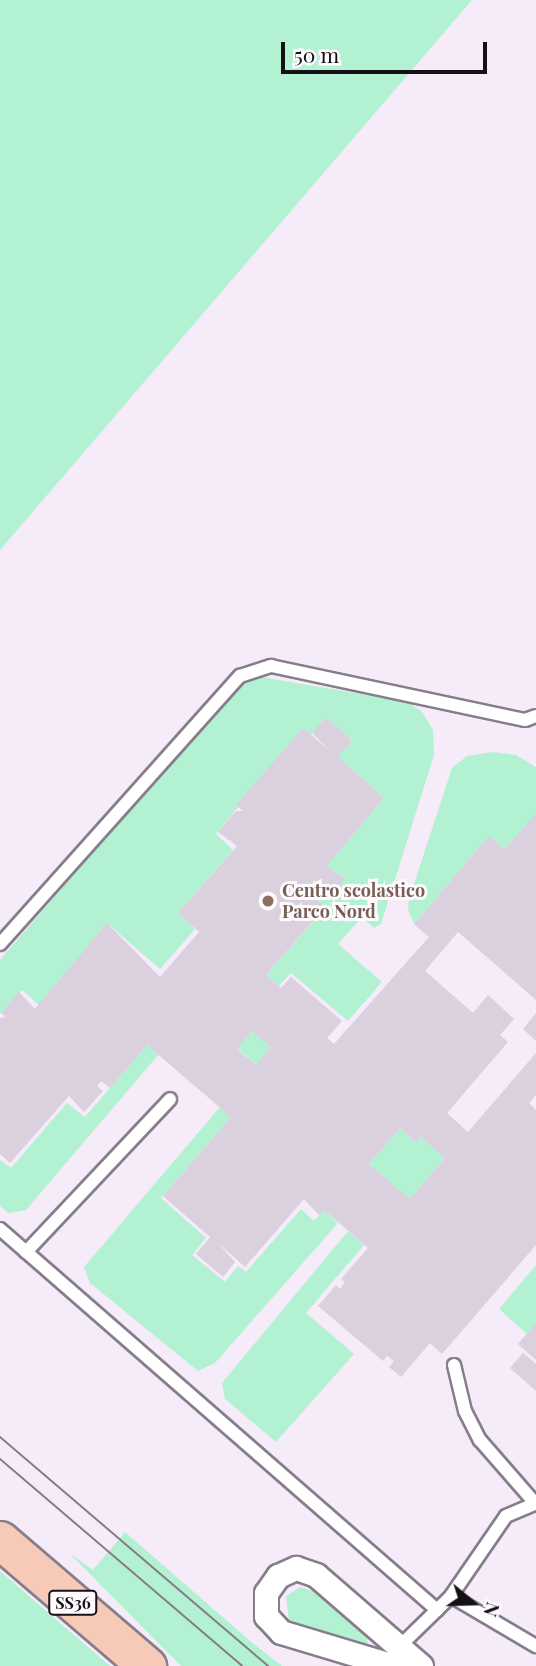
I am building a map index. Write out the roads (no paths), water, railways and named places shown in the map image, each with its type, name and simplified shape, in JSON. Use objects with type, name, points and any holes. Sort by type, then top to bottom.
[{"type":"main road","name":"SS36","points":[[0,1540],[147,1666]]},
{"type":"street","points":[[397,1657],[316,1575],[296,1568],[278,1576],[266,1593],[266,1616],[281,1632],[397,1657],[421,1666]]},
{"type":"lane","points":[[0,944],[240,676],[271,666],[525,720],[536,716]]},
{"type":"lane","points":[[26,1252],[170,1099]]},
{"type":"lane","points":[[0,1230],[437,1610]]},
{"type":"lane","points":[[397,1657],[451,1596],[506,1516],[535,1503],[480,1440],[465,1411],[454,1365]]},
{"type":"lane","points":[[451,1596],[536,1646]]},
{"type":"tram line","points":[[0,1437],[268,1666]]},
{"type":"tram line","points":[[0,1459],[242,1666]]},
{"type":"place","name":"Centro scolastico Parco Nord","points":[[268,901]]}]
